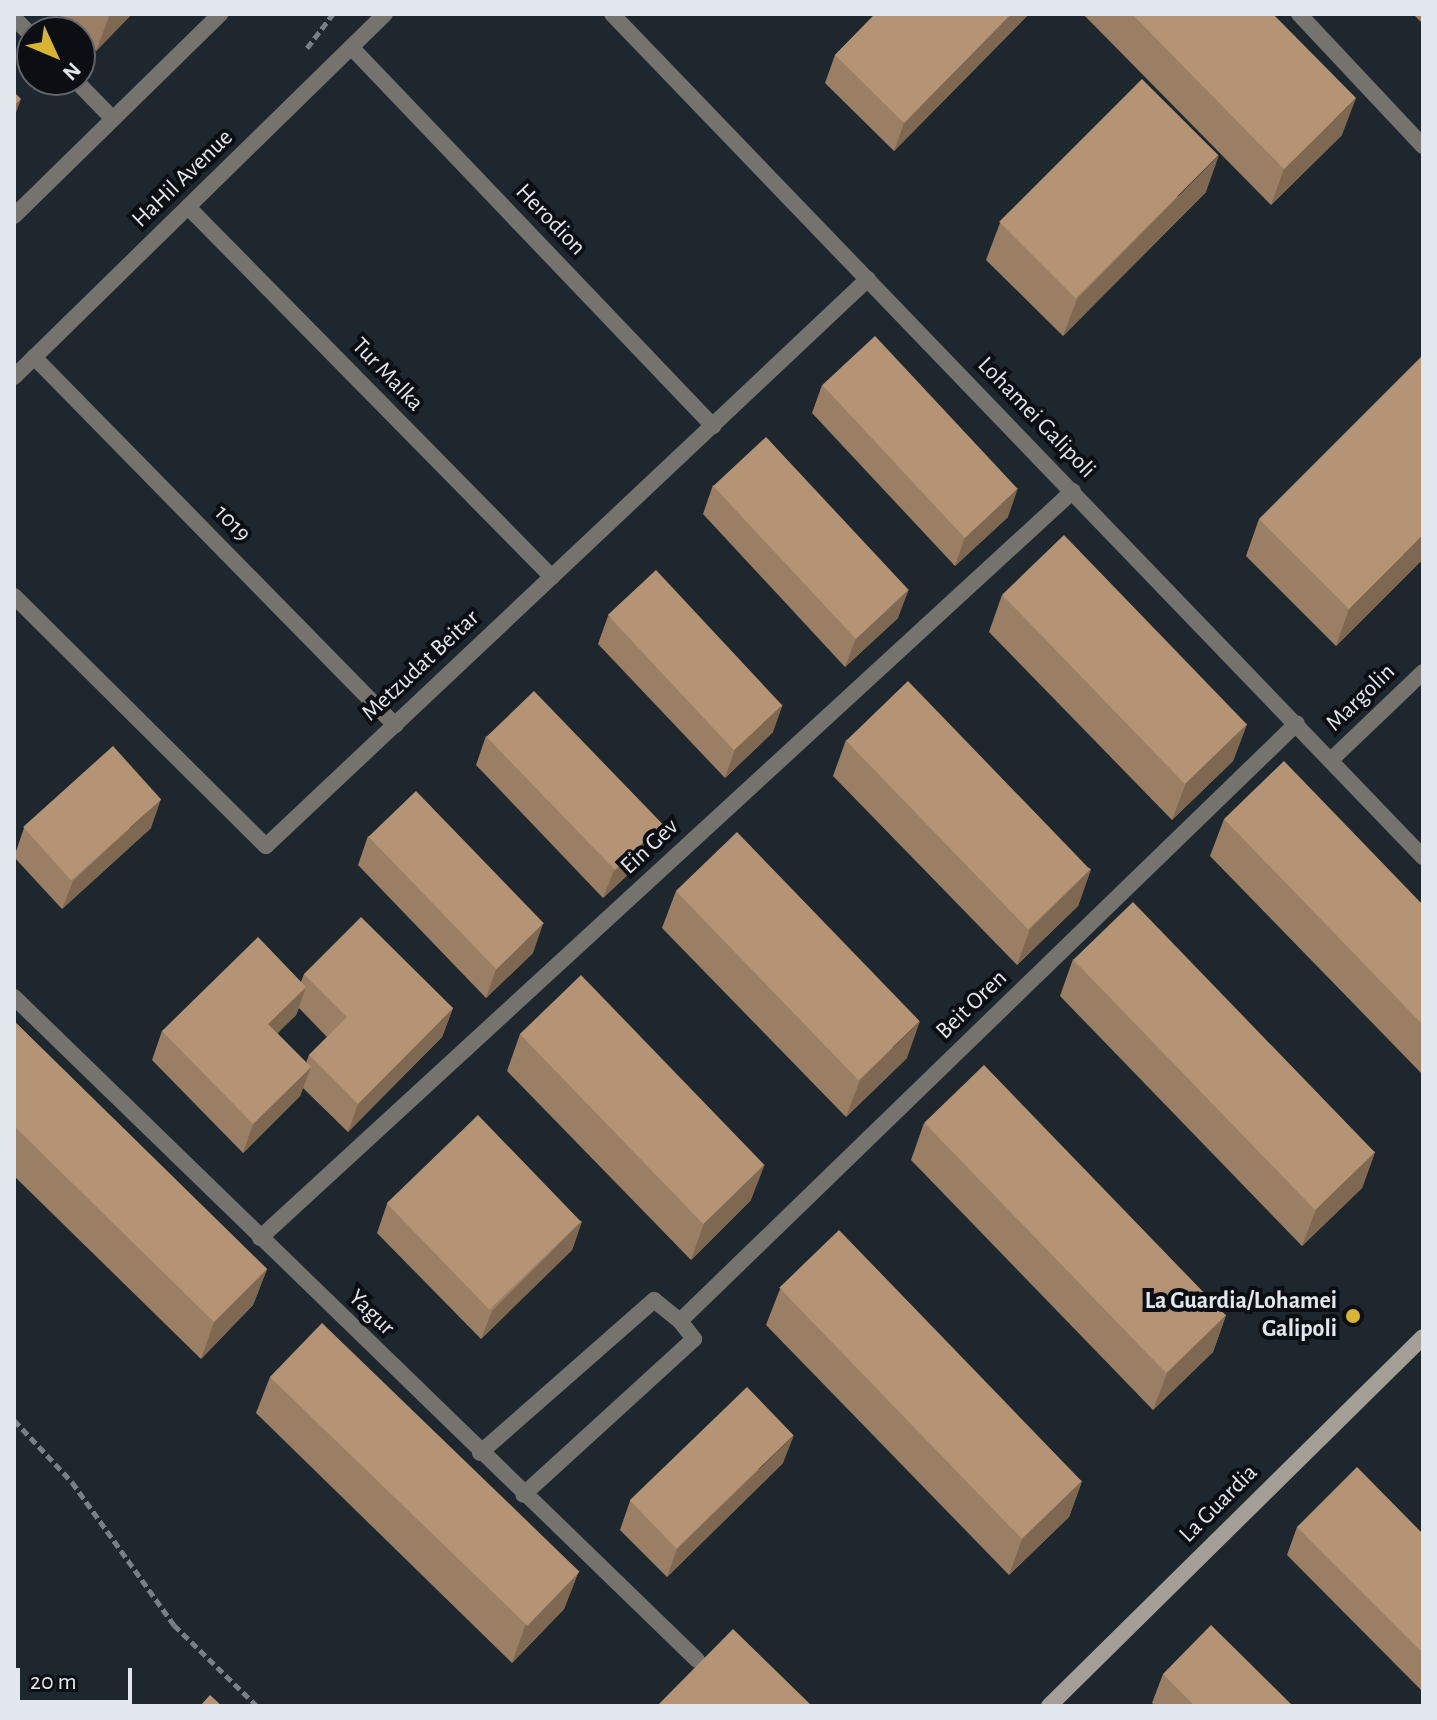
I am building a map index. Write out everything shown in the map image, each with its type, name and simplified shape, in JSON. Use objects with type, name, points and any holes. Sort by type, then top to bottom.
[{"type":"main road","name":"La Guardia","points":[[1049,1706],[1423,1337]]},
{"type":"street","points":[[14,216],[220,14]]},
{"type":"street","name":"HaHil Avenue","points":[[14,377],[385,14]]},
{"type":"street","name":"Lohamei Galipoli","points":[[612,14],[1423,857]]},
{"type":"street","points":[[1299,14],[1423,146]]},
{"type":"street","name":"Herodion","points":[[352,48],[713,426]]},
{"type":"street","points":[[91,96],[113,119]]},
{"type":"street","name":"Tur Malka","points":[[188,207],[552,577]]},
{"type":"street","name":"Metzudat Beitar","points":[[14,596],[266,846],[868,279]]},
{"type":"street","name":"1019","points":[[34,357],[395,725]]},
{"type":"street","name":"Ein Gev","points":[[260,1238],[1073,491]]},
{"type":"street","name":"Margolin","points":[[1332,759],[1423,672]]},
{"type":"street","name":"Beit Oren","points":[[680,1321],[1297,723]]},
{"type":"street","name":"Yagur","points":[[14,997],[523,1495],[697,1660]]},
{"type":"street","points":[[480,1453],[654,1300],[680,1321],[694,1339],[523,1495]]},
{"type":"path","points":[[14,1420],[72,1482],[174,1625],[257,1706]]},
{"type":"building","points":[[875,14],[1011,14],[904,123],[835,55]]},
{"type":"building","points":[[1132,14],[1273,14],[1356,98],[1284,169]]},
{"type":"building","points":[[1142,79],[1218,155],[1076,298],[999,222]]},
{"type":"building","points":[[14,92],[21,99],[14,106]]},
{"type":"building","points":[[875,336],[1018,489],[965,538],[822,385]]},
{"type":"building","points":[[1423,355],[1423,535],[1349,609],[1259,519]]},
{"type":"building","points":[[766,437],[909,590],[856,639],[713,486]]},
{"type":"building","points":[[1064,535],[1247,724],[1185,784],[1002,595]]},
{"type":"building","points":[[656,570],[782,705],[734,750],[608,615]]},
{"type":"building","points":[[908,681],[1090,869],[1028,929],[846,741]]},
{"type":"building","points":[[534,691],[663,824],[615,870],[487,737]]},
{"type":"building","points":[[113,746],[161,800],[71,880],[23,827]]},
{"type":"building","points":[[1284,761],[1423,905],[1423,1025],[1224,819]]},
{"type":"building","points":[[416,791],[544,923],[496,969],[369,837]]},
{"type":"building","points":[[737,832],[920,1021],[859,1080],[676,891]]},
{"type":"building","points":[[1133,902],[1375,1152],[1315,1210],[1073,960]]},
{"type":"building","points":[[361,917],[453,1008],[358,1104],[309,1055],[347,1017],[304,974]]},
{"type":"building","points":[[258,937],[306,987],[268,1024],[311,1067],[253,1124],[162,1031]]},
{"type":"building","points":[[581,975],[764,1165],[703,1224],[520,1034]]},
{"type":"building","points":[[14,1021],[267,1269],[214,1322],[14,1126]]},
{"type":"building","points":[[984,1065],[1226,1315],[1166,1373],[924,1123]]},
{"type":"building","points":[[478,1115],[581,1221],[489,1310],[387,1203]]},
{"type":"building","points":[[839,1230],[1081,1481],[1022,1539],[779,1288]]},
{"type":"building","points":[[322,1323],[580,1572],[527,1626],[270,1377]]},
{"type":"building","points":[[747,1387],[794,1435],[676,1548],[630,1500]]},
{"type":"building","points":[[1357,1467],[1423,1534],[1423,1653],[1297,1527]]},
{"type":"building","points":[[1211,1625],[1293,1706],[1195,1706],[1163,1674]]},
{"type":"building","points":[[733,1629],[811,1705],[657,1706]]},
{"type":"building","points":[[210,1695],[222,1706],[200,1706]]},
{"type":"place","name":"La Guardia/Lohamei Galipoli","points":[[1353,1316]]}]
